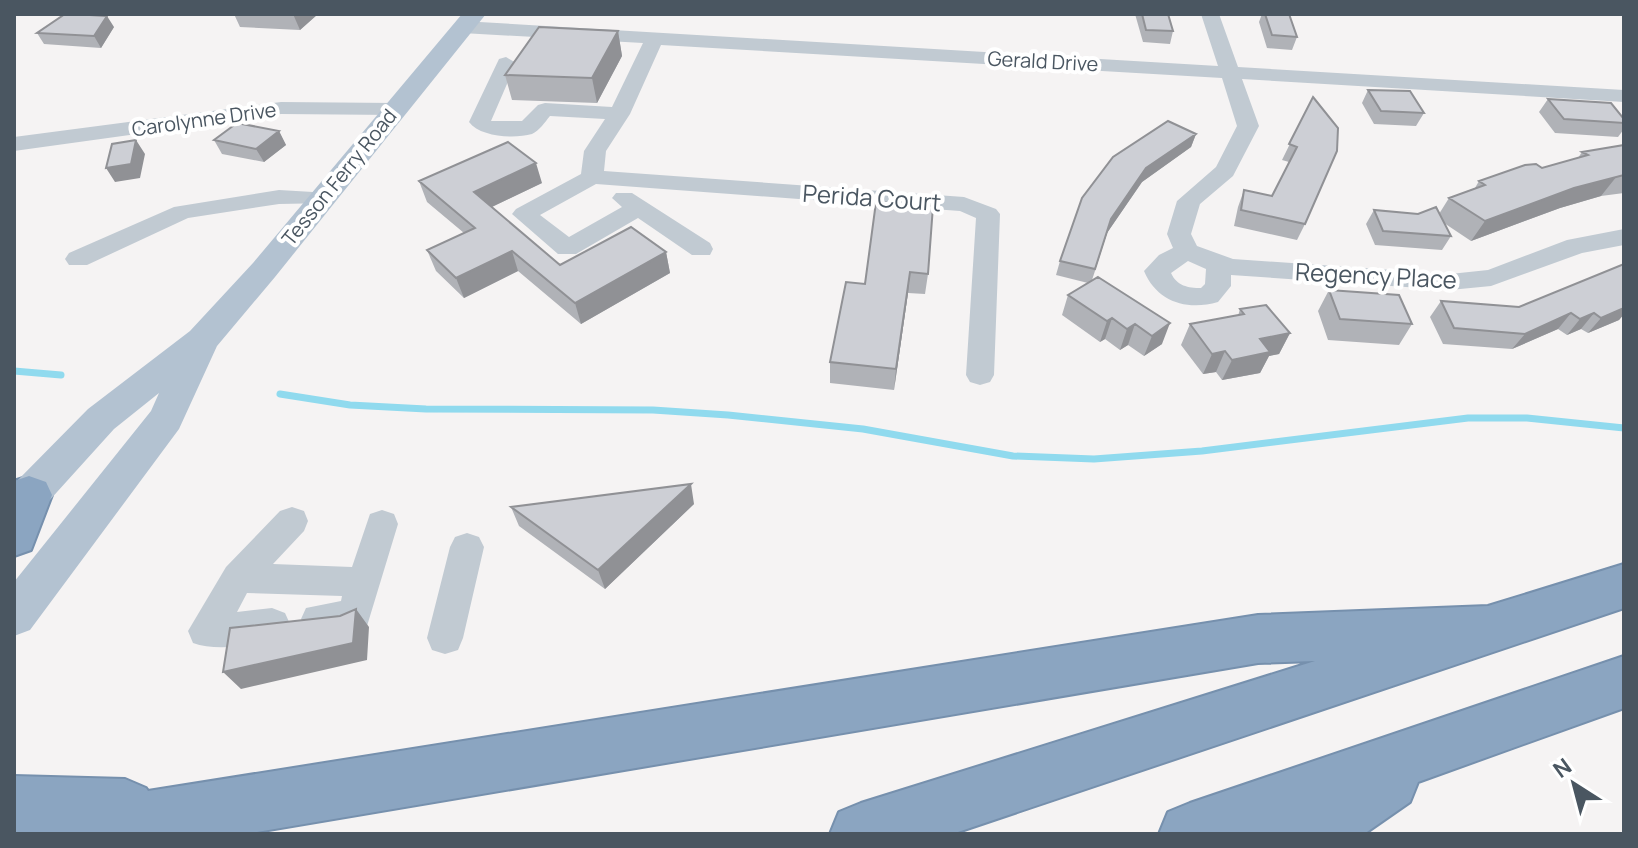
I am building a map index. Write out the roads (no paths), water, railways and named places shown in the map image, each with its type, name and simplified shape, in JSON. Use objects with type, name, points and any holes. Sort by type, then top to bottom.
[{"type":"highway","points":[[861,834],[1624,586]]},
{"type":"highway","points":[[83,834],[215,809],[1258,639],[1488,630]]},
{"type":"highway","points":[[1190,834],[1624,682]]},
{"type":"highway","points":[[1311,834],[1440,746]]},
{"type":"highway","points":[[14,806],[215,809]]},
{"type":"main road","name":"Tesson Ferry Road","points":[[18,509],[101,419],[202,340],[468,21]]},
{"type":"main road","name":"Tesson Ferry Road","points":[[14,616],[166,419],[202,340]]},
{"type":"street","points":[[1187,251],[1157,271],[1161,284],[1176,294],[1193,298],[1209,296],[1218,286],[1219,265],[1187,251],[1179,234],[1189,201],[1225,171],[1248,126],[1210,14]]},
{"type":"street","name":"Gerald Drive","points":[[468,21],[655,38],[1624,96]]},
{"type":"street","points":[[592,177],[595,151],[619,114],[655,38]]},
{"type":"street","points":[[506,63],[480,122],[486,127],[528,128],[545,109],[619,114]]},
{"type":"street","name":"Carolynne Drive","points":[[14,144],[281,108],[395,109]]},
{"type":"street","points":[[592,177],[524,214],[567,248],[639,208]]},
{"type":"street","points":[[592,177],[701,249]]},
{"type":"street","name":"Perida Court","points":[[592,177],[964,204],[988,214],[980,375]]},
{"type":"street","points":[[78,259],[182,212],[279,197],[322,198]]},
{"type":"street","name":"Regency Place","points":[[1219,265],[1450,282],[1491,278],[1576,246],[1624,237]]},
{"type":"street","points":[[292,521],[238,578],[206,631],[354,615],[382,524]]},
{"type":"street","points":[[445,638],[467,547]]},
{"type":"street","points":[[238,578],[364,582]]},
{"type":"waterway","points":[[14,371],[61,375]]},
{"type":"waterway","points":[[280,394],[350,405],[426,409],[653,410],[728,415],[863,429],[1013,456],[1094,459],[1202,451],[1468,418],[1527,418],[1624,428]]}]
